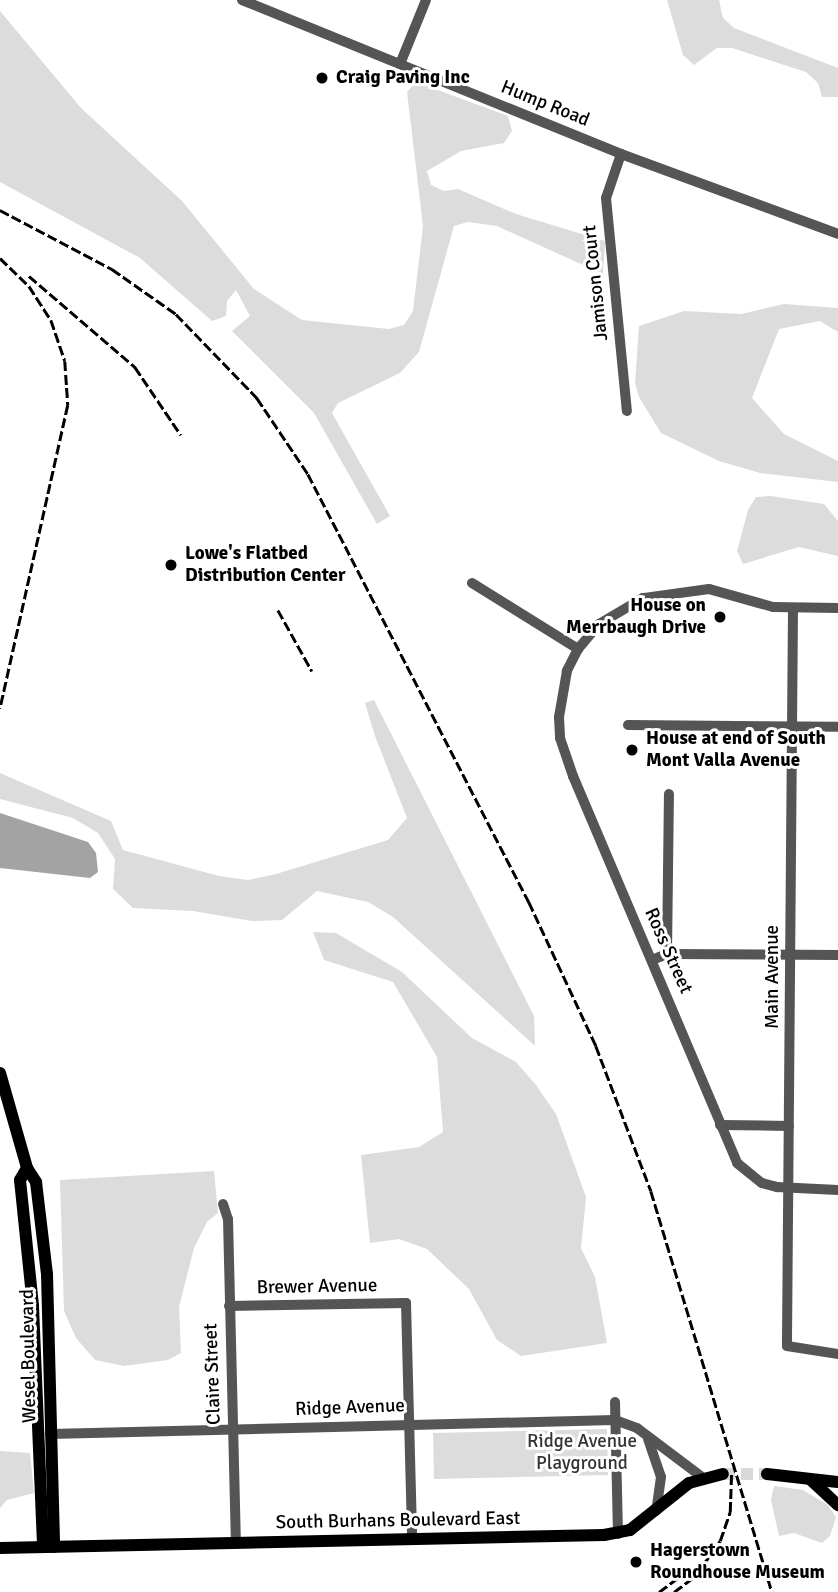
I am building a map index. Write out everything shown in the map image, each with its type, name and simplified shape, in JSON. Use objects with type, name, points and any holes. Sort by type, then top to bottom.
[{"type":"main road","name":"Wesel Boulevard","points":[[0,1073],[27,1168],[36,1182],[47,1274],[50,1434],[48,1547]]},
{"type":"main road","name":"Wesel Boulevard","points":[[27,1168],[20,1180],[33,1306],[48,1547]]},
{"type":"main road","name":"South Burhans Boulevard East","points":[[0,1548],[618,1534],[656,1511],[702,1477],[723,1474]]},
{"type":"main road","points":[[767,1474],[838,1482]]},
{"type":"main road","points":[[804,1477],[823,1487],[838,1505]]},
{"type":"street","name":"Hump Road","points":[[242,0],[621,154],[838,234]]},
{"type":"street","points":[[400,64],[426,0]]},
{"type":"street","name":"Jamison Court","points":[[621,154],[606,198],[627,411]]},
{"type":"street","points":[[472,583],[578,649],[613,613],[657,594],[720,590],[773,607],[838,608]]},
{"type":"street","name":"Main Avenue","points":[[793,608],[787,1346],[838,1354]]},
{"type":"street","name":"Ross Street","points":[[578,649],[561,695],[560,738],[720,1125],[744,1170],[762,1183],[789,1190],[838,1190]]},
{"type":"street","points":[[628,725],[838,727]]},
{"type":"street","points":[[667,954],[669,794]]},
{"type":"street","points":[[652,960],[667,954],[838,955]]},
{"type":"street","points":[[720,1125],[789,1126]]},
{"type":"street","name":"Claire Street","points":[[223,1204],[228,1219],[236,1544]]},
{"type":"street","name":"Brewer Avenue","points":[[229,1306],[406,1303],[409,1424]]},
{"type":"street","points":[[615,1402],[618,1534]]},
{"type":"street","name":"Ridge Avenue","points":[[50,1434],[615,1420],[646,1436],[702,1477]]},
{"type":"street","points":[[409,1424],[412,1540]]},
{"type":"street","points":[[646,1436],[661,1477],[656,1511]]},
{"type":"green space","points":[[667,0],[719,0],[723,18],[734,28],[838,68],[838,97],[822,97],[818,83],[806,72],[732,48],[717,48],[694,65],[683,55]]},
{"type":"green space","points":[[0,11],[81,108],[182,201],[254,289],[302,320],[389,329],[404,325],[413,311],[423,226],[407,92],[416,82],[508,116],[512,131],[504,143],[461,151],[427,171],[431,185],[444,191],[458,189],[516,214],[605,241],[603,274],[497,226],[468,222],[454,226],[419,352],[400,373],[338,403],[332,413],[390,516],[377,524],[314,413],[232,331],[250,316],[236,290],[227,301],[226,316],[212,321],[140,258],[0,182]]},
{"type":"green space","points":[[784,304],[838,308],[838,332],[820,321],[779,329],[752,398],[784,434],[838,461],[838,482],[760,473],[719,461],[661,433],[639,397],[635,383],[639,326],[684,311],[741,314]]},
{"type":"green space","points":[[771,496],[824,504],[838,521],[838,556],[799,547],[743,564],[737,551],[748,510],[756,497]]},
{"type":"green space","points":[[374,700],[534,1016],[535,1046],[393,917],[368,902],[317,891],[282,920],[252,921],[193,911],[133,908],[113,889],[115,859],[98,833],[73,818],[0,799],[0,773],[111,821],[123,850],[219,876],[248,880],[276,874],[388,840],[407,818],[365,703]]},
{"type":"green space","points":[[313,932],[336,933],[402,972],[472,1038],[516,1062],[536,1085],[556,1114],[586,1197],[581,1248],[595,1277],[607,1343],[521,1356],[497,1340],[469,1289],[427,1249],[399,1239],[370,1243],[361,1155],[419,1147],[443,1132],[437,1057],[393,982],[324,960]]},
{"type":"green space","points":[[214,1171],[218,1213],[207,1222],[194,1248],[179,1307],[181,1353],[168,1360],[124,1366],[95,1360],[76,1338],[64,1311],[60,1180]]},
{"type":"green space","name":"Ridge Avenue Playground","points":[[607,1429],[608,1475],[434,1479],[433,1433]]},
{"type":"green space","points":[[0,1451],[30,1453],[34,1493],[7,1500],[0,1508]]},
{"type":"green space","points":[[774,1486],[803,1490],[828,1505],[836,1517],[830,1536],[822,1543],[794,1533],[779,1536],[771,1500]]},
{"type":"shaded area","points":[[0,813],[88,842],[96,853],[98,872],[90,878],[0,868]]},
{"type":"tunnel","points":[[723,1474],[767,1474]]},
{"type":"railway","points":[[0,210],[112,269],[176,314],[257,398],[308,474],[529,902],[596,1046],[651,1191],[772,1592]]},
{"type":"railway","points":[[0,258],[29,286],[51,320],[65,361],[68,405],[0,708]]},
{"type":"railway","points":[[29,276],[135,367],[181,435]]},
{"type":"railway","points":[[278,610],[312,671]]},
{"type":"railway","points":[[674,1592],[695,1576],[720,1541],[730,1512],[731,1474]]},
{"type":"railway","points":[[659,1592],[680,1576]]},
{"type":"place","name":"Craig Paving Inc","points":[[322,78]]},
{"type":"place","name":"Lowe's Flatbed Distribution Center","points":[[171,565]]},
{"type":"place","name":"House on Merrbaugh Drive","points":[[720,617]]},
{"type":"place","name":"House at end of South Mont Valla Avenue","points":[[632,750]]},
{"type":"place","name":"Hagerstown Roundhouse Museum","points":[[636,1562]]}]
